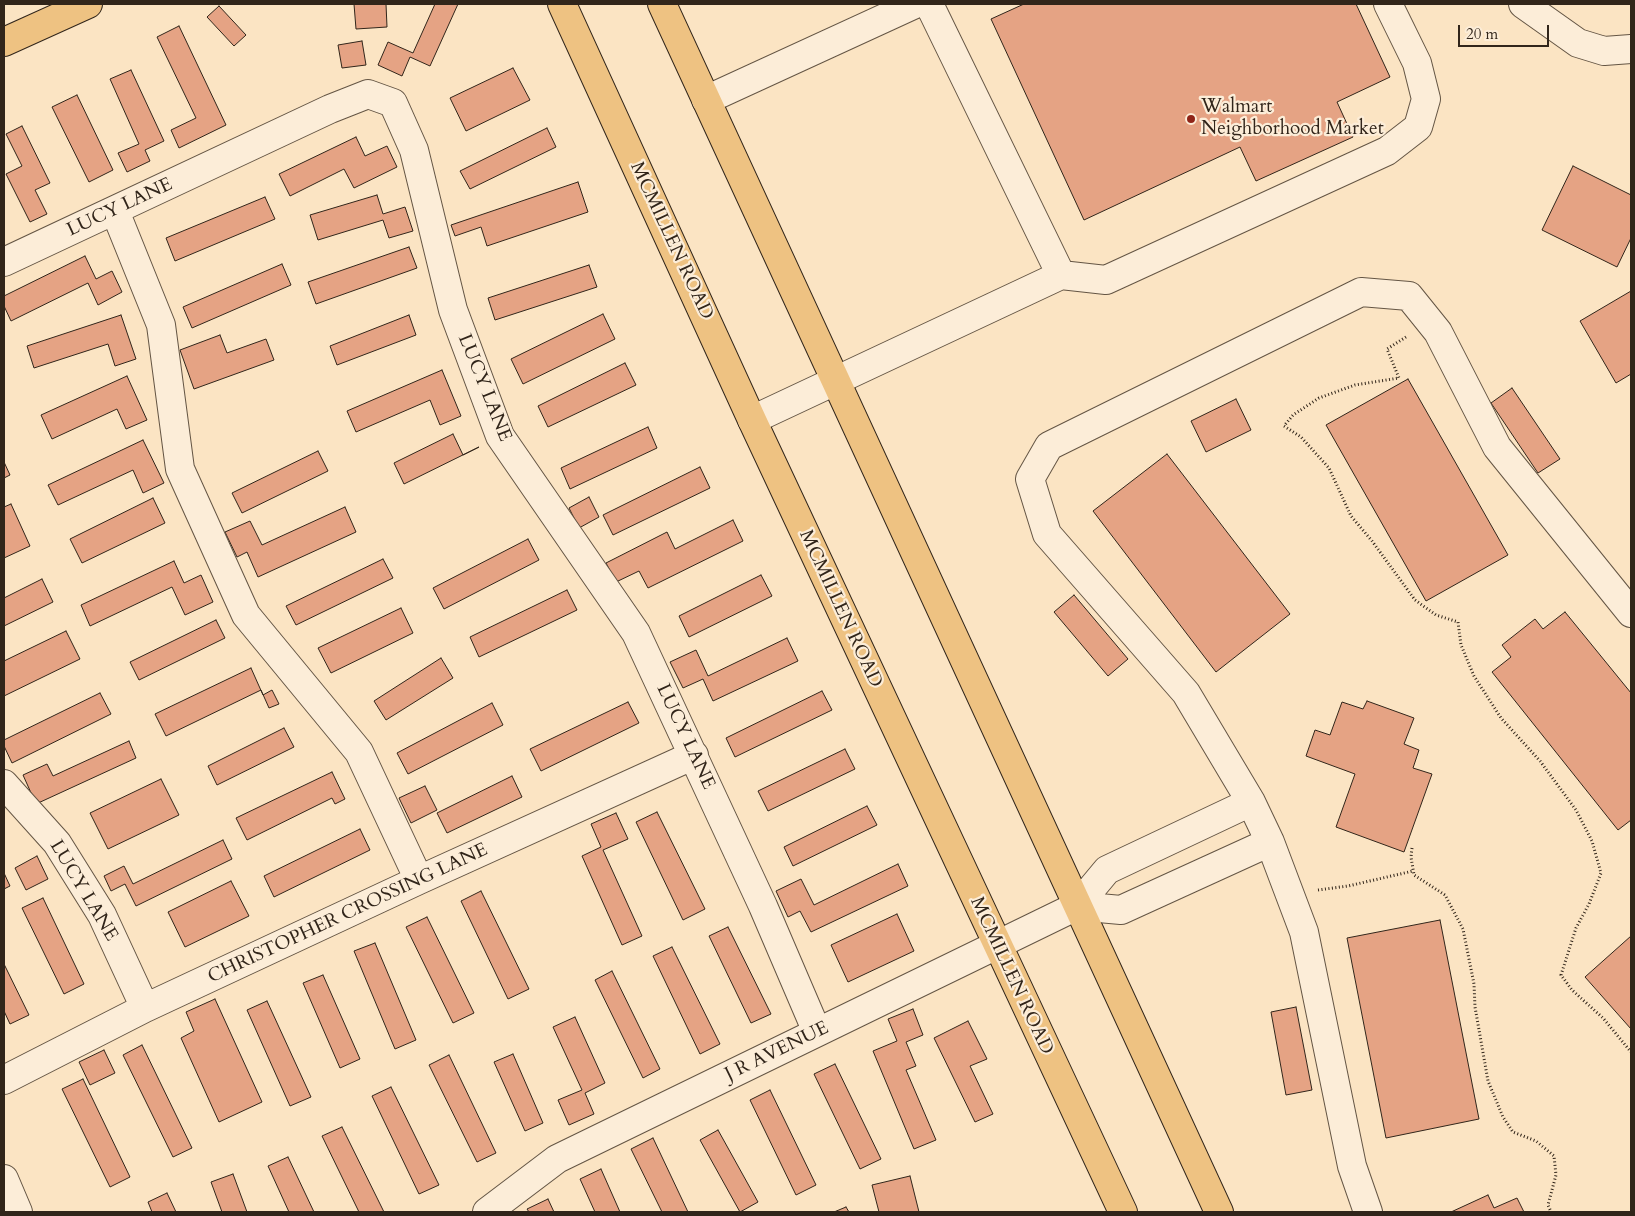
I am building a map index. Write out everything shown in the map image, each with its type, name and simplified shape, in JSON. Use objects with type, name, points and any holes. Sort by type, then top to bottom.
[{"type":"main road","points":[[4,42],[88,4]]},
{"type":"main road","name":"MCMILLEN ROAD","points":[[562,4],[752,420],[1123,1212]]},
{"type":"main road","points":[[662,4],[1219,1212]]},
{"type":"street","points":[[706,100],[915,4]]},
{"type":"street","points":[[929,4],[1061,275]]},
{"type":"street","points":[[752,420],[1061,275],[1106,280],[1388,151],[1418,127],[1426,99],[1417,63],[1388,4]]},
{"type":"street","points":[[1523,4],[1578,43],[1604,51],[1631,49]]},
{"type":"street","name":"LUCY LANE","points":[[4,262],[330,109],[368,94],[393,103],[414,150],[453,310],[500,436],[636,633],[694,755],[817,1032]]},
{"type":"street","points":[[116,210],[161,325],[180,469],[246,615],[359,752],[419,880]]},
{"type":"street","points":[[1368,1212],[1352,1166],[1304,932],[1270,842],[1251,802],[1186,693],[1047,534],[1030,479],[1049,446],[1361,292],[1409,296],[1438,332],[1497,447],[1631,613]]},
{"type":"street","name":"CHRISTOPHER CROSSING LANE","points":[[4,1080],[145,1008],[419,880],[694,755]]},
{"type":"street","name":"LUCY LANE","points":[[4,784],[62,851],[102,914],[145,1008]]},
{"type":"street","points":[[1077,906],[1107,870],[1251,802]]},
{"type":"street","points":[[1077,906],[1121,910],[1270,842]]},
{"type":"street","name":"J R AVENUE","points":[[487,1212],[557,1159],[1077,906]]},
{"type":"street","points":[[4,1179],[18,1212]]},
{"type":"path","points":[[1430,322],[1387,349],[1399,378],[1355,385],[1319,398],[1293,415],[1284,426],[1301,437],[1329,468],[1351,516],[1372,541],[1415,600],[1436,615],[1458,622],[1461,645],[1474,676],[1501,718],[1540,761],[1576,810],[1592,841],[1601,872],[1589,904],[1576,928],[1562,975],[1572,990],[1603,1018],[1631,1052]]},
{"type":"path","points":[[1412,848],[1414,875],[1445,895],[1463,929],[1474,984],[1474,1008],[1488,1081],[1503,1116],[1513,1132],[1536,1141],[1554,1156],[1556,1175],[1548,1205],[1551,1212]]},
{"type":"path","points":[[1290,894],[1348,886],[1413,871]]},
{"type":"building","points":[[354,4],[386,4],[387,27],[356,29]]},
{"type":"building","points":[[435,4],[458,4],[430,66],[410,57],[402,76],[378,65],[388,42],[413,53]]},
{"type":"building","name":"Walmart Neighborhood Market","points":[[1024,4],[1356,4],[1390,77],[1337,102],[1353,137],[1256,181],[1240,147],[1084,220],[991,19]]},
{"type":"building","points":[[219,6],[246,35],[234,46],[207,17]]},
{"type":"building","points":[[179,26],[226,125],[179,148],[171,130],[196,118],[157,37]]},
{"type":"building","points":[[362,41],[366,65],[342,68],[338,45]]},
{"type":"building","points":[[513,68],[530,100],[466,131],[450,98]]},
{"type":"building","points":[[131,70],[164,141],[145,150],[150,161],[127,172],[118,153],[139,144],[110,79]]},
{"type":"building","points":[[77,95],[113,170],[89,182],[52,107]]},
{"type":"building","points":[[22,126],[50,183],[35,190],[47,214],[30,222],[6,174],[22,166],[6,134]]},
{"type":"building","points":[[547,128],[556,147],[470,189],[460,171]]},
{"type":"building","points":[[356,137],[365,156],[387,146],[397,167],[354,188],[344,169],[290,196],[279,174]]},
{"type":"building","points":[[1573,166],[1631,195],[1631,238],[1617,267],[1542,230]]},
{"type":"building","points":[[578,182],[588,212],[487,246],[481,227],[455,236],[451,225]]},
{"type":"building","points":[[377,195],[383,214],[405,207],[413,231],[389,238],[383,220],[318,240],[310,215]]},
{"type":"building","points":[[265,197],[275,219],[175,261],[166,238]]},
{"type":"building","points":[[409,247],[417,268],[316,304],[308,282]]},
{"type":"building","points":[[85,256],[96,279],[112,271],[122,292],[98,305],[88,283],[11,321],[4,306],[4,296]]},
{"type":"building","points":[[282,264],[291,285],[192,328],[183,307]]},
{"type":"building","points":[[589,265],[597,287],[495,320],[488,298]]},
{"type":"building","points":[[1631,291],[1631,374],[1616,383],[1580,321]]},
{"type":"building","points":[[603,314],[615,339],[523,384],[511,359]]},
{"type":"building","points":[[121,315],[136,359],[115,366],[108,344],[34,368],[27,346]]},
{"type":"building","points":[[409,315],[416,335],[337,365],[330,346]]},
{"type":"building","points":[[220,335],[227,353],[266,339],[274,360],[194,389],[180,350]]},
{"type":"building","points":[[625,363],[636,385],[548,427],[538,406]]},
{"type":"building","points":[[442,370],[461,416],[440,425],[430,400],[356,432],[347,411]]},
{"type":"building","points":[[127,376],[147,420],[126,429],[117,409],[52,439],[41,415]]},
{"type":"building","points":[[1408,379],[1508,555],[1426,601],[1326,425]]},
{"type":"building","points":[[1512,388],[1560,459],[1538,473],[1491,403]]},
{"type":"building","points":[[1236,399],[1251,430],[1206,452],[1191,421]]},
{"type":"building","points":[[648,427],[657,448],[570,489],[561,468]]},
{"type":"building","points":[[453,434],[463,455],[404,484],[394,463]]},
{"type":"building","points":[[143,440],[164,483],[143,493],[133,470],[58,505],[48,485]]},
{"type":"building","points":[[318,451],[328,471],[242,513],[232,493]]},
{"type":"building","points":[[1167,454],[1290,614],[1216,672],[1093,511]]},
{"type":"building","points":[[4,462],[10,475],[4,478]]},
{"type":"building","points":[[700,467],[710,488],[613,535],[603,515]]},
{"type":"building","points":[[589,497],[599,517],[579,528],[569,508]]},
{"type":"building","points":[[153,498],[165,523],[82,563],[70,539]]},
{"type":"building","points":[[11,504],[30,546],[4,558],[4,507]]},
{"type":"building","points":[[345,507],[356,532],[258,577],[247,552],[237,557],[225,532],[250,521],[262,545]]},
{"type":"building","points":[[733,520],[743,541],[648,588],[639,571],[616,582],[606,563],[667,532],[675,549]]},
{"type":"building","points":[[528,539],[539,560],[444,609],[433,588]]},
{"type":"building","points":[[383,559],[393,578],[296,625],[286,606]]},
{"type":"building","points":[[174,561],[184,583],[201,575],[213,602],[185,615],[172,587],[90,626],[81,605]]},
{"type":"building","points":[[761,575],[772,596],[689,637],[679,616]]},
{"type":"building","points":[[42,579],[53,602],[4,626],[4,598]]},
{"type":"building","points":[[567,590],[577,610],[479,657],[470,637]]},
{"type":"building","points":[[1074,595],[1128,659],[1108,676],[1054,612]]},
{"type":"building","points":[[401,608],[413,633],[331,673],[318,648]]},
{"type":"building","points":[[1565,612],[1631,693],[1631,820],[1618,830],[1492,672],[1511,657],[1502,645],[1535,619],[1543,629]]},
{"type":"building","points":[[216,620],[225,638],[139,680],[130,662]]},
{"type":"building","points":[[66,631],[80,659],[4,696],[4,661]]},
{"type":"building","points":[[787,638],[798,661],[713,701],[703,679],[683,688],[670,662],[696,650],[708,676]]},
{"type":"building","points":[[441,658],[453,678],[386,720],[374,701]]},
{"type":"building","points":[[251,668],[261,690],[166,736],[155,714]]},
{"type":"building","points":[[272,690],[279,704],[269,708],[263,695]]},
{"type":"building","points":[[822,691],[832,710],[735,757],[726,738]]},
{"type":"building","points":[[100,693],[111,714],[12,763],[4,746],[4,740]]},
{"type":"building","points":[[1367,701],[1414,718],[1404,744],[1419,750],[1413,768],[1432,774],[1404,852],[1336,827],[1355,774],[1306,756],[1315,730],[1330,735],[1342,702],[1363,709]]},
{"type":"building","points":[[628,702],[639,723],[541,771],[530,749]]},
{"type":"building","points":[[492,703],[503,725],[408,774],[397,753]]},
{"type":"building","points":[[284,728],[294,747],[217,785],[208,766]]},
{"type":"building","points":[[129,741],[136,758],[36,804],[23,775],[47,764],[53,776]]},
{"type":"building","points":[[845,749],[855,769],[768,811],[758,791]]},
{"type":"building","points":[[332,772],[345,799],[335,804],[332,798],[247,840],[236,818]]},
{"type":"building","points":[[512,776],[522,797],[447,833],[437,813]]},
{"type":"building","points":[[161,779],[179,815],[108,849],[90,813]]},
{"type":"building","points":[[425,786],[437,810],[411,823],[399,798]]},
{"type":"building","points":[[867,806],[877,825],[793,866],[784,847]]},
{"type":"building","points":[[657,812],[705,909],[683,920],[636,822]]},
{"type":"building","points":[[616,813],[628,839],[603,850],[642,936],[622,945],[582,856],[601,847],[591,824]]},
{"type":"building","points":[[360,829],[370,850],[274,897],[264,876]]},
{"type":"building","points":[[223,840],[232,859],[136,906],[125,884],[111,891],[104,876],[124,866],[133,884]]},
{"type":"building","points":[[37,856],[48,879],[26,890],[15,868]]},
{"type":"building","points":[[898,864],[908,886],[811,932],[800,911],[788,917],[776,891],[801,879],[814,905]]},
{"type":"building","points":[[4,873],[10,886],[4,889]]},
{"type":"building","points":[[231,881],[249,916],[185,947],[168,912]]},
{"type":"building","points":[[481,891],[529,989],[508,999],[461,901]]},
{"type":"building","points":[[43,898],[84,984],[64,994],[22,908]]},
{"type":"building","points":[[897,914],[914,951],[848,982],[831,945]]},
{"type":"building","points":[[427,917],[474,1013],[453,1023],[406,927]]},
{"type":"building","points":[[1440,920],[1479,1119],[1386,1138],[1347,938]]},
{"type":"building","points":[[728,927],[771,1014],[751,1023],[709,936]]},
{"type":"building","points":[[1631,936],[1631,1029],[1585,977]]},
{"type":"building","points":[[375,943],[416,1040],[395,1049],[354,951]]},
{"type":"building","points":[[672,947],[720,1044],[700,1054],[653,956]]},
{"type":"building","points":[[4,964],[29,1015],[10,1024],[4,1011]]},
{"type":"building","points":[[612,971],[660,1069],[643,1078],[595,980]]},
{"type":"building","points":[[323,975],[360,1059],[340,1068],[303,983]]},
{"type":"building","points":[[215,999],[262,1102],[219,1122],[181,1038],[194,1031],[186,1012]]},
{"type":"building","points":[[267,1001],[311,1097],[290,1106],[247,1010]]},
{"type":"building","points":[[1296,1007],[1312,1090],[1286,1095],[1271,1012]]},
{"type":"building","points":[[913,1009],[923,1035],[906,1042],[916,1066],[906,1070],[936,1140],[914,1149],[873,1051],[897,1041],[888,1019]]},
{"type":"building","points":[[575,1017],[605,1083],[585,1093],[594,1114],[569,1125],[558,1100],[582,1090],[553,1027]]},
{"type":"building","points":[[968,1021],[987,1059],[970,1066],[993,1114],[975,1122],[934,1038]]},
{"type":"building","points":[[142,1045],[192,1148],[173,1157],[123,1055]]},
{"type":"building","points":[[104,1050],[115,1073],[90,1085],[79,1062]]},
{"type":"building","points":[[513,1054],[543,1123],[525,1131],[494,1062]]},
{"type":"building","points":[[449,1055],[496,1153],[477,1162],[429,1065]]},
{"type":"building","points":[[835,1064],[881,1159],[860,1169],[814,1074]]},
{"type":"building","points":[[83,1079],[130,1177],[110,1187],[62,1089]]},
{"type":"building","points":[[391,1087],[439,1185],[419,1194],[372,1096]]},
{"type":"building","points":[[770,1090],[816,1185],[796,1195],[750,1100]]},
{"type":"building","points":[[342,1127],[384,1212],[359,1212],[322,1136]]},
{"type":"building","points":[[718,1130],[758,1202],[740,1212],[700,1140]]},
{"type":"building","points":[[653,1138],[688,1212],[662,1212],[631,1149]]},
{"type":"building","points":[[288,1157],[314,1212],[289,1212],[268,1166]]},
{"type":"building","points":[[601,1169],[620,1212],[595,1212],[580,1179]]},
{"type":"building","points":[[233,1174],[247,1212],[222,1212],[211,1182]]},
{"type":"building","points":[[910,1176],[919,1212],[879,1212],[872,1185]]},
{"type":"building","points":[[167,1193],[176,1212],[152,1212],[148,1202]]},
{"type":"building","points":[[1488,1195],[1494,1208],[1517,1198],[1524,1212],[1451,1212]]},
{"type":"building","points":[[548,1199],[554,1212],[529,1212],[527,1209]]},
{"type":"building","points":[[846,1207],[849,1212],[834,1212]]},
{"type":"place","name":"Walmart Neighborhood Market","points":[[1191,119]]}]
